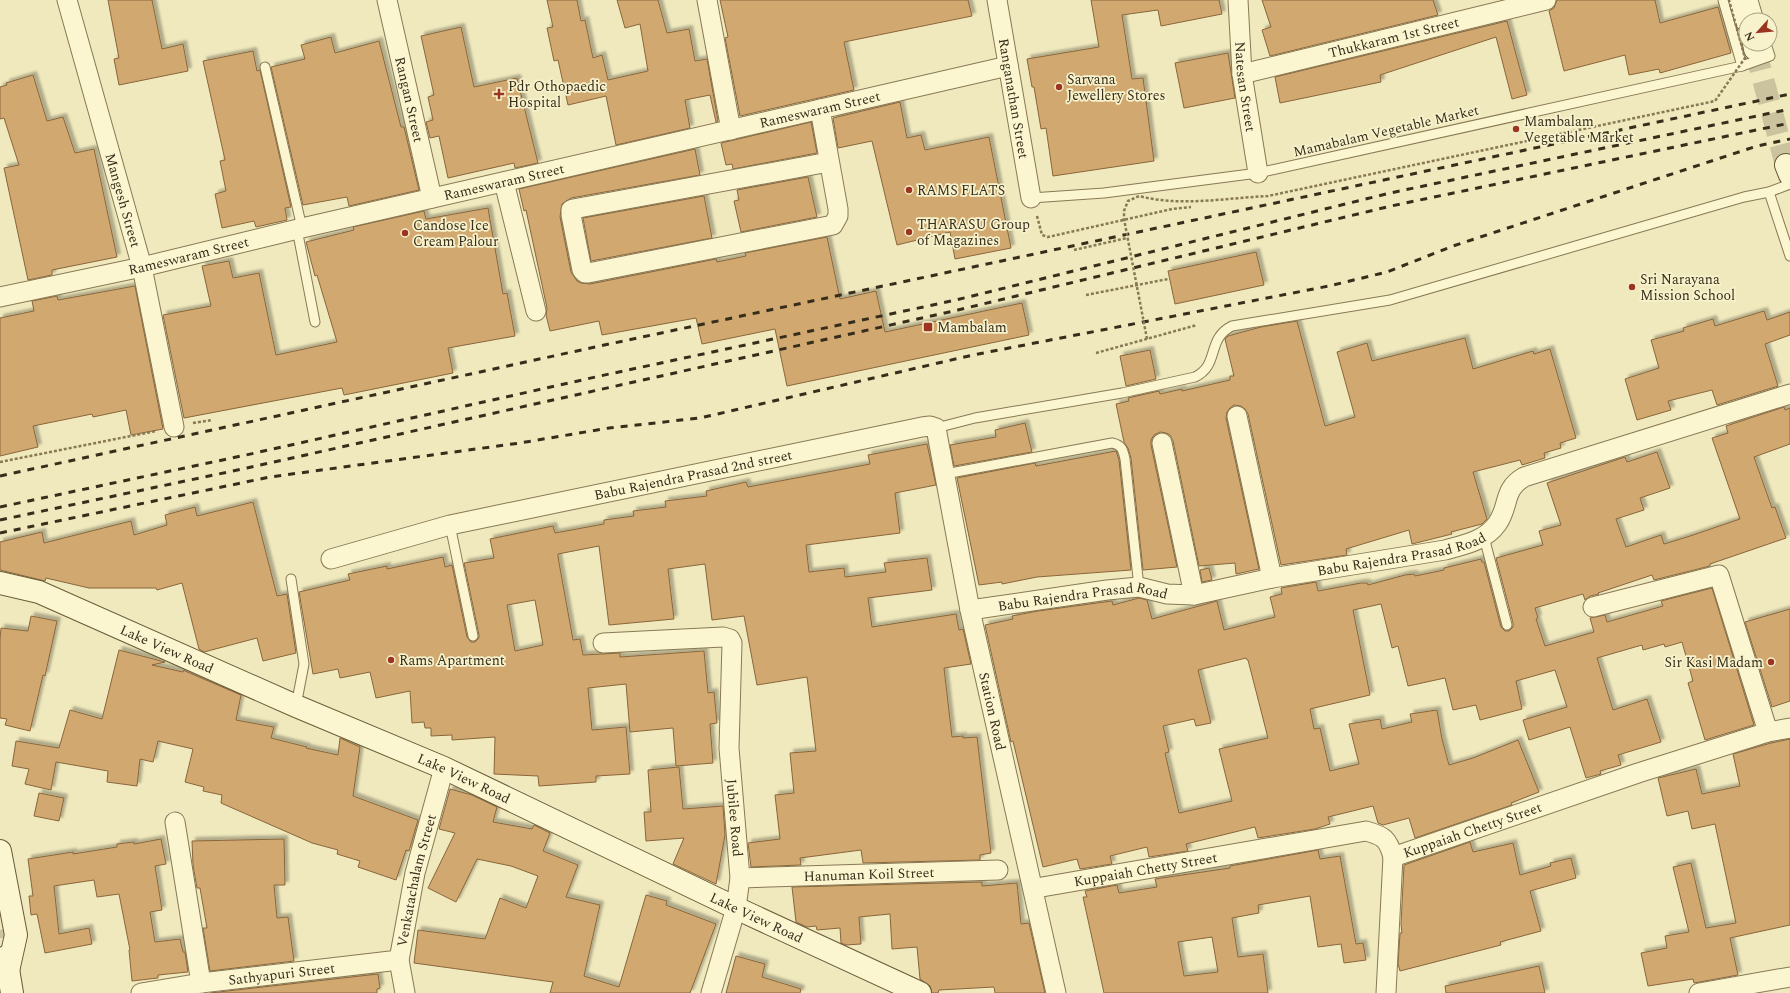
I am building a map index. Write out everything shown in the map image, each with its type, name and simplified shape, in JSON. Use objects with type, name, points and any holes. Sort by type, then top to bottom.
[{"type":"street","name":"Mangesh Street","points":[[67,0],[142,266],[174,427]]},
{"type":"street","name":"Rangan Street","points":[[387,0],[432,198]]},
{"type":"street","points":[[707,0],[732,130]]},
{"type":"street","name":"Ranganathan Street","points":[[997,0],[1031,198]]},
{"type":"street","name":"Natesan Street","points":[[1238,0],[1242,74],[1258,174]]},
{"type":"street","name":"Thukkaram 1st Street","points":[[1242,74],[1546,0]]},
{"type":"street","points":[[1740,0],[1744,12]]},
{"type":"street","name":"Rameswaram Street","points":[[0,297],[142,266],[1008,66]]},
{"type":"street","points":[[820,109],[829,162],[838,216],[833,225],[588,273],[585,273],[582,270],[571,215],[571,210],[573,209],[829,162]]},
{"type":"street","points":[[504,182],[536,311]]},
{"type":"street","name":"Babu Rajendra Prasad Road","points":[[970,610],[1107,590],[1139,587],[1167,594],[1194,595],[1272,578],[1445,550],[1469,544],[1484,537],[1497,524],[1504,510],[1508,494],[1514,483],[1524,477],[1790,394]]},
{"type":"street","points":[[1237,416],[1272,578]]},
{"type":"street","name":"Babu Rajendra Prasad 2nd street","points":[[330,560],[450,525],[922,427],[930,426],[936,428]]},
{"type":"street","name":"Station Road","points":[[936,428],[970,610],[1056,993]]},
{"type":"street","points":[[1162,443],[1194,595]]},
{"type":"street","points":[[1593,607],[1719,575],[1768,732]]},
{"type":"street","name":"Lake View Road","points":[[0,583],[38,592],[296,706],[444,768],[736,908],[920,993]]},
{"type":"street","name":"Jubilee Road","points":[[603,643],[723,637],[730,639],[732,647],[729,748],[740,878],[736,908],[711,993]]},
{"type":"street","name":"Kuppaiah Chetty Street","points":[[1042,887],[1366,831],[1380,835],[1389,844],[1393,857],[1638,773],[1768,732],[1790,728]]},
{"type":"street","name":"Venkatachalam Street","points":[[405,993],[399,960],[415,873],[444,768]]},
{"type":"street","points":[[175,822],[201,984]]},
{"type":"street","points":[[0,851],[16,935],[3,956],[12,993]]},
{"type":"street","points":[[1386,993],[1393,857]]},
{"type":"street","name":"Hanuman Koil Street","points":[[740,878],[998,870]]},
{"type":"street","name":"Sathyapuri Street","points":[[141,993],[201,984],[399,960]]},
{"type":"street","points":[[1699,993],[1790,977]]},
{"type":"lane","points":[[1723,0],[1738,25]]},
{"type":"lane","points":[[1753,0],[1757,12]]},
{"type":"lane","name":"Mamabalam Vegetable Market","points":[[1031,198],[1104,193],[1258,174],[1750,52]]},
{"type":"lane","points":[[265,67],[299,229],[315,322]]},
{"type":"lane","points":[[936,428],[975,418],[1122,393],[1195,377],[1203,373],[1209,365],[1218,337],[1224,330],[1232,326],[1390,300],[1729,201],[1769,192],[1789,175]]},
{"type":"lane","points":[[1769,192],[1790,256]]},
{"type":"lane","points":[[945,474],[1112,443],[1122,446],[1125,459],[1139,587]]},
{"type":"lane","points":[[450,525],[473,636]]},
{"type":"lane","points":[[1484,537],[1507,625]]},
{"type":"lane","points":[[291,579],[304,664],[296,706]]},
{"type":"path","points":[[1147,339],[1124,219],[1124,211],[1128,201],[1139,196],[1154,200],[1196,200],[1268,196],[1715,101],[1745,58],[1729,0]]},
{"type":"path","points":[[1031,198],[1042,235],[1045,236],[1172,208],[1191,207]]},
{"type":"path","points":[[1074,250],[1127,238]]},
{"type":"path","points":[[1086,295],[1168,279]]},
{"type":"path","points":[[1096,353],[1197,326]]},
{"type":"path","points":[[0,462],[212,420]]},
{"type":"building","points":[[108,0],[152,0],[162,49],[183,44],[188,71],[119,85],[114,59],[119,58]]},
{"type":"building","points":[[547,0],[577,0],[581,21],[585,20],[593,58],[602,55],[608,80],[648,71],[640,24],[625,28],[617,0],[658,0],[667,33],[689,29],[695,61],[707,59],[718,121],[716,122],[710,95],[685,100],[690,128],[616,145],[606,96],[568,105],[558,60],[554,61],[547,28],[553,27]]},
{"type":"building","points":[[720,0],[968,0],[972,16],[844,42],[854,90],[740,116],[725,38],[728,37]]},
{"type":"building","points":[[1091,0],[1219,0],[1222,14],[1161,26],[1158,10],[1122,15],[1132,79],[1143,78],[1154,161],[1053,176],[1046,128],[1041,129],[1034,87],[1032,87],[1027,59],[1099,47]]},
{"type":"building","points":[[1262,0],[1433,0],[1438,15],[1270,56],[1262,30],[1271,27]]},
{"type":"building","points":[[1557,0],[1655,0],[1660,23],[1718,7],[1731,53],[1660,73],[1659,69],[1629,75],[1625,55],[1564,71],[1549,11],[1554,8]]},
{"type":"building","points":[[1507,21],[1527,95],[1512,99],[1496,37],[1380,75],[1381,82],[1280,103],[1275,77]]},
{"type":"building","points":[[461,27],[474,87],[517,78],[538,163],[515,168],[514,163],[448,178],[439,136],[430,138],[426,122],[433,120],[428,97],[434,95],[421,36]]},
{"type":"building","points":[[331,37],[335,53],[379,41],[401,127],[404,127],[419,190],[349,206],[347,197],[303,205],[271,67],[305,59],[301,45]]},
{"type":"building","points":[[253,51],[257,71],[260,70],[291,207],[285,208],[287,220],[256,227],[254,221],[222,228],[215,194],[226,191],[220,161],[225,160],[203,61]]},
{"type":"building","points":[[1228,53],[1235,98],[1184,108],[1175,63]]},
{"type":"building","points":[[33,75],[47,121],[63,117],[75,153],[94,149],[117,257],[52,270],[52,275],[28,280],[4,168],[19,165],[4,118],[0,119],[0,87],[7,85],[6,83]]},
{"type":"building","points":[[900,102],[907,138],[921,135],[925,150],[989,137],[1011,248],[955,259],[950,232],[897,245],[872,141],[838,148],[833,118]]},
{"type":"building","points":[[811,122],[817,153],[733,169],[732,164],[726,165],[721,143]]},
{"type":"building","points":[[695,149],[700,175],[571,198],[562,204],[560,217],[571,272],[577,281],[590,284],[716,259],[717,262],[746,256],[745,253],[827,237],[840,299],[876,291],[885,332],[1022,303],[1029,335],[787,386],[775,329],[702,344],[696,318],[602,335],[599,321],[550,331],[546,315],[547,308],[526,210],[524,211],[519,189]]},
{"type":"building","points":[[808,177],[817,217],[741,232],[734,201],[739,200],[737,190]]},
{"type":"building","points":[[704,196],[712,238],[591,261],[583,218]]},
{"type":"building","points":[[488,208],[503,294],[507,293],[515,336],[448,348],[453,373],[344,395],[342,388],[184,418],[163,315],[211,306],[202,266],[229,261],[233,278],[259,273],[276,355],[337,342],[317,275],[315,276],[306,242],[354,230],[353,227],[424,211],[426,219]]},
{"type":"building","points":[[1256,252],[1264,285],[1175,304],[1168,271]]},
{"type":"building","points":[[135,286],[163,429],[131,435],[126,410],[93,417],[92,414],[33,426],[38,447],[0,456],[0,318],[34,311],[32,301],[57,296],[58,300]]},
{"type":"building","points":[[1764,311],[1767,320],[1790,312],[1790,335],[1765,344],[1778,386],[1717,405],[1712,390],[1668,401],[1671,410],[1637,420],[1625,379],[1659,368],[1651,340],[1684,331],[1683,328],[1713,319],[1715,326]]},
{"type":"building","points":[[1297,321],[1325,426],[1355,417],[1337,352],[1367,343],[1372,361],[1465,338],[1473,369],[1533,351],[1534,354],[1550,349],[1576,438],[1560,443],[1561,448],[1544,453],[1545,458],[1522,465],[1520,460],[1473,472],[1487,519],[1482,524],[1451,532],[1452,534],[1412,544],[1409,530],[1346,549],[1347,555],[1281,565],[1248,414],[1241,406],[1234,405],[1227,412],[1226,418],[1259,569],[1236,574],[1235,563],[1199,566],[1173,441],[1170,435],[1160,432],[1154,435],[1151,440],[1151,445],[1177,567],[1143,570],[1131,458],[1128,448],[1124,442],[1116,404],[1129,401],[1128,398],[1159,391],[1160,394],[1182,389],[1182,391],[1230,380],[1230,376],[1234,376],[1225,339],[1228,336],[1261,327]]},
{"type":"building","points":[[1150,350],[1156,379],[1126,386],[1120,356]]},
{"type":"building","points":[[1784,407],[1785,410],[1790,408],[1790,444],[1754,457],[1772,508],[1775,507],[1786,538],[1710,564],[1710,566],[1654,580],[1652,575],[1598,593],[1599,594],[1590,596],[1585,600],[1583,594],[1535,608],[1538,618],[1536,619],[1545,646],[1594,632],[1590,618],[1605,615],[1607,622],[1663,606],[1661,601],[1712,588],[1754,725],[1705,740],[1688,683],[1693,681],[1682,642],[1665,647],[1664,644],[1643,650],[1642,645],[1597,658],[1613,710],[1647,699],[1661,742],[1618,755],[1621,765],[1600,771],[1601,774],[1586,778],[1570,727],[1529,740],[1523,720],[1567,707],[1555,670],[1516,681],[1522,709],[1480,720],[1476,705],[1453,710],[1445,678],[1408,686],[1398,646],[1392,648],[1381,604],[1353,610],[1370,695],[1310,709],[1314,729],[1320,728],[1330,771],[1359,764],[1349,724],[1380,719],[1382,729],[1412,722],[1410,714],[1437,710],[1442,739],[1449,765],[1473,758],[1518,740],[1539,792],[1511,803],[1512,805],[1415,838],[1409,818],[1383,825],[1378,823],[1373,806],[1328,817],[1330,824],[1315,829],[1258,838],[1255,827],[1186,844],[1188,851],[1149,857],[1147,847],[1110,856],[1112,864],[1080,869],[1077,859],[1043,867],[1013,741],[1011,742],[985,625],[1013,619],[1012,616],[1038,611],[1112,601],[1113,605],[1139,598],[1147,600],[1152,619],[1217,601],[1224,630],[1275,617],[1270,597],[1282,594],[1281,588],[1316,582],[1318,591],[1361,583],[1367,583],[1368,585],[1405,575],[1414,574],[1415,576],[1444,570],[1444,568],[1481,559],[1482,562],[1484,562],[1501,627],[1505,631],[1509,631],[1513,627],[1513,623],[1496,558],[1543,545],[1539,531],[1561,525],[1547,483],[1625,457],[1627,462],[1657,452],[1670,488],[1640,498],[1644,510],[1616,519],[1626,547],[1661,535],[1664,544],[1690,536],[1740,519],[1712,438],[1728,433],[1726,426]],"holes":[[[1246,658],[1268,738],[1219,749],[1232,801],[1179,813],[1165,753],[1169,752],[1163,726],[1194,719],[1196,726],[1211,723],[1198,670]]]},
{"type":"building","points":[[1025,423],[1032,452],[954,466],[950,445],[996,437],[995,430]]},
{"type":"building","points":[[927,444],[936,485],[895,493],[900,533],[806,545],[809,572],[844,568],[845,577],[886,572],[884,563],[927,558],[932,590],[868,598],[872,627],[956,614],[959,630],[963,629],[971,664],[944,668],[952,737],[977,737],[991,853],[980,855],[980,860],[863,863],[861,850],[800,858],[801,865],[751,867],[748,843],[780,839],[775,795],[794,793],[790,753],[816,751],[807,677],[757,685],[744,616],[712,620],[705,564],[668,569],[674,619],[609,625],[599,546],[558,554],[573,640],[580,639],[583,655],[620,653],[620,657],[704,651],[708,693],[714,692],[717,723],[710,724],[713,763],[676,766],[673,728],[630,732],[626,684],[588,688],[592,730],[626,727],[630,774],[596,776],[596,782],[539,786],[538,776],[494,774],[495,737],[452,740],[452,735],[431,736],[431,728],[425,728],[424,722],[412,723],[410,691],[376,698],[370,672],[340,678],[338,669],[313,674],[299,592],[350,580],[348,574],[387,566],[387,569],[443,557],[445,567],[452,565],[467,637],[471,642],[475,642],[479,638],[479,635],[464,563],[494,558],[490,539],[553,526],[555,533],[604,524],[604,520],[634,516],[633,511],[666,507],[665,501],[707,496],[706,491],[746,482],[748,487],[870,464],[868,455]],"holes":[[[535,600],[543,645],[515,651],[507,605]]]},
{"type":"building","points":[[1116,451],[1119,460],[1131,570],[1037,577],[1002,584],[1002,582],[979,585],[957,478],[1035,463],[1036,466]]},
{"type":"building","points":[[253,502],[277,596],[287,594],[296,653],[263,661],[257,638],[204,652],[199,649],[182,583],[157,590],[156,588],[89,588],[46,578],[45,581],[0,570],[0,542],[42,532],[44,543],[131,521],[134,535],[167,525],[165,515],[195,507],[197,516]]},
{"type":"building","points":[[1209,568],[1212,580],[1202,582],[1200,570]]},
{"type":"building","name":"Sir Kasi Madam","points":[[1790,609],[1790,701],[1772,707],[1745,622]]},
{"type":"building","points":[[31,616],[57,621],[45,676],[43,675],[30,731],[5,725],[7,719],[0,718],[0,640],[1,628],[28,631]]},
{"type":"building","points":[[119,650],[165,662],[152,665],[183,672],[184,670],[241,695],[236,720],[274,727],[271,738],[338,755],[340,738],[360,747],[353,796],[418,820],[409,851],[406,850],[396,880],[358,867],[360,861],[337,854],[338,850],[312,843],[221,803],[222,795],[203,791],[204,787],[185,782],[193,749],[158,741],[153,762],[140,759],[137,786],[107,782],[108,771],[56,762],[51,790],[25,784],[29,769],[12,766],[16,741],[59,748],[70,710],[102,719]]},
{"type":"building","points":[[1790,739],[1790,925],[1730,938],[1738,975],[1694,983],[1693,979],[1648,986],[1641,953],[1667,948],[1665,936],[1689,932],[1673,867],[1691,863],[1706,928],[1736,923],[1715,824],[1692,829],[1688,811],[1667,816],[1658,778],[1696,769],[1702,794],[1740,786],[1733,754]]},
{"type":"building","points":[[679,767],[683,809],[723,806],[725,835],[716,884],[673,864],[684,838],[646,841],[644,812],[651,812],[648,770]]},
{"type":"building","points":[[450,789],[472,795],[497,807],[493,822],[532,829],[534,825],[550,833],[543,851],[578,865],[566,897],[600,905],[584,976],[619,987],[646,895],[667,901],[666,905],[716,924],[690,993],[550,993],[553,982],[414,963],[418,930],[485,939],[500,898],[526,908],[538,876],[511,866],[477,859],[456,902],[428,888],[455,833],[439,829]]},
{"type":"building","points":[[39,793],[64,798],[59,821],[34,816]]},
{"type":"building","points":[[161,839],[166,864],[155,866],[162,910],[150,912],[155,942],[180,939],[183,952],[185,952],[188,972],[158,975],[158,978],[132,981],[130,950],[119,894],[97,897],[94,880],[54,886],[59,934],[89,928],[92,944],[45,953],[37,914],[31,915],[29,896],[33,896],[28,859],[73,852],[73,854],[117,847],[117,844],[134,842],[134,844]]},
{"type":"building","points":[[284,839],[285,885],[274,885],[277,918],[288,917],[294,961],[210,971],[203,928],[207,928],[200,888],[197,888],[193,865],[192,841]]},
{"type":"building","points":[[1470,842],[1473,852],[1513,843],[1520,875],[1551,866],[1550,863],[1571,858],[1576,878],[1530,891],[1541,931],[1500,942],[1501,945],[1400,971],[1398,964],[1400,933],[1402,933],[1401,924],[1404,865]]},
{"type":"building","points":[[1318,850],[1320,859],[1340,856],[1356,944],[1363,943],[1366,960],[1344,963],[1341,944],[1318,947],[1310,896],[1258,905],[1259,913],[1232,918],[1238,957],[1263,954],[1268,993],[1104,993],[1083,897],[1087,897],[1085,891],[1117,885],[1119,893],[1157,887],[1155,879],[1230,868],[1230,866]],"holes":[[[1212,937],[1218,972],[1184,976],[1178,942]]]},
{"type":"building","points":[[982,882],[982,886],[1017,883],[1021,924],[1029,923],[1045,993],[995,993],[994,987],[939,990],[938,993],[932,993],[930,986],[920,979],[917,947],[892,949],[890,914],[859,917],[861,944],[846,945],[841,943],[840,928],[817,930],[816,926],[807,927],[796,922],[792,887]]},
{"type":"building","points":[[736,956],[765,964],[762,977],[801,989],[800,993],[726,993]]},
{"type":"building","points":[[1539,966],[1545,993],[1446,993],[1445,986]]},
{"type":"building","points":[[378,974],[380,988],[377,989],[377,993],[210,993]]},
{"type":"tunnel","points":[[1756,52],[1786,165]]},
{"type":"tunnel","points":[[0,930],[2,938]]},
{"type":"railway","points":[[0,476],[595,347],[1790,94]]},
{"type":"railway","points":[[0,507],[246,455],[600,376],[956,300],[1390,193],[1790,109]]},
{"type":"railway","points":[[0,520],[247,468],[958,310],[1391,206],[1790,123]]},
{"type":"railway","points":[[0,533],[270,477],[520,443],[609,428],[700,418],[973,355],[1329,286],[1387,272],[1453,246],[1757,146],[1790,139]]},
{"type":"place","name":"Sarvana Jewellery Stores","points":[[1059,87]]},
{"type":"place","name":"Pdr Othopaedic Hospital","points":[[499,94]]},
{"type":"place","name":"Mambalam Vegetable Market","points":[[1516,129]]},
{"type":"place","name":"RAMS FLATS","points":[[909,190]]},
{"type":"place","name":"THARASU Group of Magazines","points":[[909,232]]},
{"type":"place","name":"Candose Ice Cream Palour","points":[[405,233]]},
{"type":"place","name":"Sri Narayana Mission School","points":[[1632,287]]},
{"type":"place","name":"Mambalam","points":[[928,327]]},
{"type":"place","name":"Rams Apartment","points":[[391,660]]},
{"type":"place","name":"Sir Kasi Madam","points":[[1771,662]]}]
